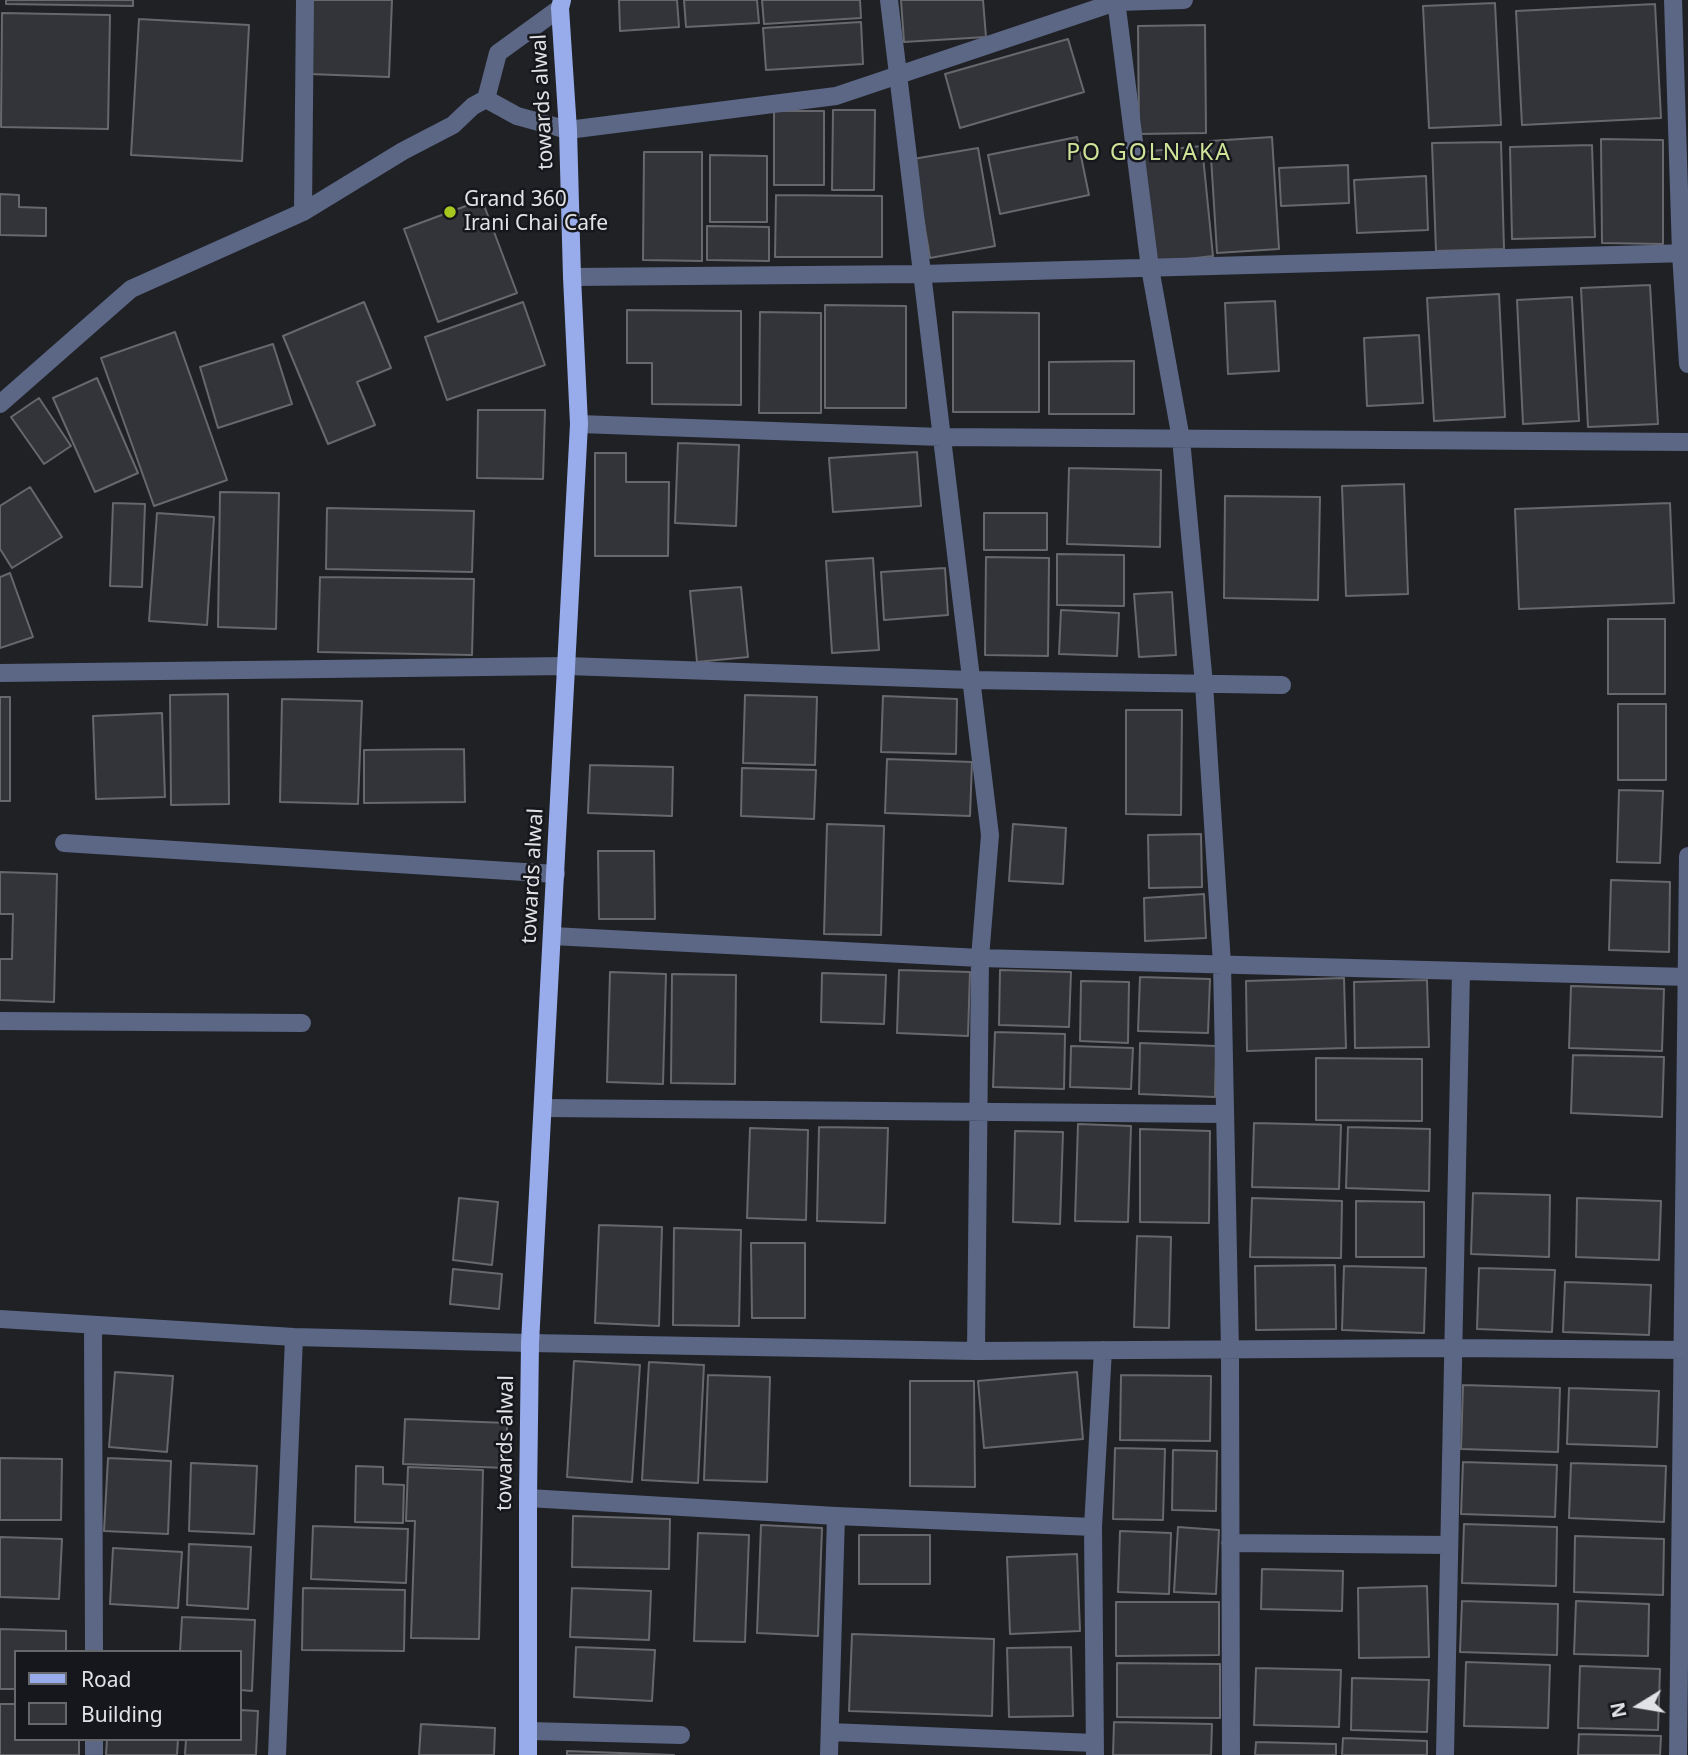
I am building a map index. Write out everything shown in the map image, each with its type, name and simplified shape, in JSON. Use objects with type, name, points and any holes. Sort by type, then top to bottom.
[{"type":"main road","name":"towards alwal","points":[[528,1755],[530,1343],[579,424],[561,4]]},
{"type":"street","points":[[303,212],[305,0]]},
{"type":"street","points":[[889,0],[990,835],[980,958],[976,1351]]},
{"type":"street","points":[[486,99],[517,116],[568,130],[836,96],[1116,1],[1184,0]]},
{"type":"street","points":[[1672,0],[1688,364]]},
{"type":"street","points":[[1116,1],[1150,268],[1181,439],[1204,684],[1222,964],[1230,1350],[1231,1755]]},
{"type":"street","points":[[0,404],[131,289],[303,212],[403,151],[453,125],[486,99],[498,53],[561,4]]},
{"type":"street","points":[[572,277],[921,274],[1685,253]]},
{"type":"street","points":[[579,424],[941,437],[1688,442]]},
{"type":"street","points":[[0,673],[567,666],[971,680],[1282,685]]},
{"type":"street","points":[[64,844],[556,874]]},
{"type":"street","points":[[1678,1755],[1685,1350],[1688,856]]},
{"type":"street","points":[[552,936],[980,958],[1687,977]]},
{"type":"street","points":[[1445,1755],[1461,971]]},
{"type":"street","points":[[0,1021],[302,1023]]},
{"type":"street","points":[[543,1108],[1224,1114]]},
{"type":"street","points":[[0,1319],[294,1338],[530,1343],[976,1351],[1453,1348],[1685,1350]]},
{"type":"street","points":[[93,1325],[94,1650]]},
{"type":"street","points":[[277,1755],[294,1338]]},
{"type":"street","points":[[830,1732],[1094,1749],[1093,1527],[1102,1350]]},
{"type":"street","points":[[528,1498],[836,1516],[1093,1527]]},
{"type":"street","points":[[830,1755],[836,1516]]},
{"type":"street","points":[[1230,1543],[1449,1545]]},
{"type":"street","points":[[529,1731],[681,1735]]},
{"type":"building","points":[[6,0],[133,0],[133,6],[6,4]]},
{"type":"building","points":[[312,0],[392,0],[389,77],[309,74]]},
{"type":"building","points":[[619,0],[677,0],[679,27],[620,31]]},
{"type":"building","points":[[684,0],[757,0],[759,23],[686,27]]},
{"type":"building","points":[[762,0],[860,0],[861,18],[764,24]]},
{"type":"building","points":[[901,0],[983,0],[986,37],[904,42]]},
{"type":"building","points":[[1495,3],[1501,125],[1429,128],[1423,6]]},
{"type":"building","points":[[1655,4],[1661,118],[1522,125],[1516,11]]},
{"type":"building","points":[[2,13],[110,15],[108,129],[1,127]]},
{"type":"building","points":[[139,19],[249,25],[242,161],[131,155]]},
{"type":"building","points":[[861,22],[863,64],[766,70],[763,28]]},
{"type":"building","points":[[1205,25],[1206,133],[1139,134],[1138,26]]},
{"type":"building","points":[[1068,39],[1084,92],[960,128],[945,74]]},
{"type":"building","points":[[833,110],[875,110],[874,190],[832,190]]},
{"type":"building","points":[[774,111],[824,111],[824,185],[774,185]]},
{"type":"building","points":[[1077,137],[1089,195],[1000,214],[988,155]]},
{"type":"building","points":[[1272,137],[1279,249],[1217,253],[1210,141]]},
{"type":"building","points":[[1601,139],[1663,140],[1663,244],[1602,243]]},
{"type":"building","points":[[1501,142],[1504,249],[1436,251],[1432,143]]},
{"type":"building","points":[[1592,145],[1595,237],[1512,239],[1510,147]]},
{"type":"building","points":[[1202,146],[1213,256],[1153,263],[1142,152]]},
{"type":"building","points":[[978,148],[995,246],[930,258],[913,159]]},
{"type":"building","points":[[644,152],[702,152],[702,261],[643,260]]},
{"type":"building","points":[[710,155],[767,156],[767,222],[710,222]]},
{"type":"building","points":[[1348,165],[1349,203],[1281,206],[1279,168]]},
{"type":"building","points":[[1426,176],[1428,230],[1357,233],[1354,180]]},
{"type":"building","points":[[0,194],[19,195],[19,207],[46,208],[46,236],[0,235]]},
{"type":"building","points":[[776,195],[882,196],[882,257],[775,257]]},
{"type":"building","points":[[482,200],[517,293],[438,322],[404,229]]},
{"type":"building","points":[[707,226],[769,227],[769,261],[707,260]]},
{"type":"building","points":[[1650,285],[1658,424],[1588,427],[1581,288]]},
{"type":"building","points":[[1499,294],[1505,417],[1434,421],[1427,298]]},
{"type":"building","points":[[1572,297],[1579,421],[1523,424],[1517,300]]},
{"type":"building","points":[[1275,301],[1279,371],[1228,374],[1225,303]]},
{"type":"building","points":[[364,302],[391,368],[357,382],[375,425],[328,444],[283,336]]},
{"type":"building","points":[[523,302],[545,365],[447,400],[425,337]]},
{"type":"building","points":[[825,305],[906,306],[906,408],[825,408]]},
{"type":"building","points":[[627,310],[741,311],[741,405],[652,404],[652,363],[627,363]]},
{"type":"building","points":[[760,312],[821,313],[821,413],[759,413]]},
{"type":"building","points":[[953,312],[1039,313],[1039,412],[953,412]]},
{"type":"building","points":[[175,332],[227,480],[154,506],[101,358]]},
{"type":"building","points":[[1419,335],[1423,403],[1367,406],[1364,338]]},
{"type":"building","points":[[273,344],[292,404],[218,428],[200,367]]},
{"type":"building","points":[[1134,361],[1134,414],[1049,414],[1049,362]]},
{"type":"building","points":[[97,378],[138,473],[95,492],[53,398]]},
{"type":"building","points":[[39,398],[71,446],[44,464],[11,417]]},
{"type":"building","points":[[478,410],[545,410],[543,479],[477,478]]},
{"type":"building","points":[[678,443],[739,445],[736,526],[675,523]]},
{"type":"building","points":[[917,452],[921,506],[833,512],[829,458]]},
{"type":"building","points":[[595,453],[626,453],[626,482],[669,482],[668,556],[595,556]]},
{"type":"building","points":[[1069,468],[1161,470],[1160,547],[1067,544]]},
{"type":"building","points":[[1404,484],[1408,594],[1346,596],[1342,486]]},
{"type":"building","points":[[30,487],[62,537],[12,568],[0,549],[0,506]]},
{"type":"building","points":[[220,492],[279,493],[276,629],[218,627]]},
{"type":"building","points":[[1225,496],[1320,497],[1318,600],[1224,598]]},
{"type":"building","points":[[113,503],[145,504],[142,587],[110,586]]},
{"type":"building","points":[[1670,503],[1674,603],[1519,609],[1515,509]]},
{"type":"building","points":[[327,508],[474,511],[472,572],[326,569]]},
{"type":"building","points":[[157,513],[214,517],[207,625],[149,621]]},
{"type":"building","points":[[984,513],[1047,513],[1047,550],[984,550]]},
{"type":"building","points":[[1057,554],[1124,555],[1124,606],[1057,605]]},
{"type":"building","points":[[986,557],[1049,558],[1048,656],[985,655]]},
{"type":"building","points":[[873,558],[879,650],[832,653],[826,561]]},
{"type":"building","points":[[945,568],[948,615],[884,620],[881,572]]},
{"type":"building","points":[[10,573],[33,637],[0,648],[0,577]]},
{"type":"building","points":[[320,577],[474,579],[472,655],[318,652]]},
{"type":"building","points":[[741,587],[748,657],[697,662],[690,591]]},
{"type":"building","points":[[1172,592],[1176,655],[1139,657],[1134,594]]},
{"type":"building","points":[[1061,610],[1119,613],[1117,656],[1059,654]]},
{"type":"building","points":[[1608,619],[1665,619],[1665,694],[1608,694]]},
{"type":"building","points":[[228,694],[229,804],[171,805],[170,695]]},
{"type":"building","points":[[745,695],[817,697],[815,765],[743,763]]},
{"type":"building","points":[[883,696],[957,699],[956,754],[881,752]]},
{"type":"building","points":[[0,697],[10,697],[10,801],[0,801]]},
{"type":"building","points":[[282,699],[362,701],[358,804],[280,802]]},
{"type":"building","points":[[1618,704],[1666,704],[1666,780],[1618,780]]},
{"type":"building","points":[[1126,710],[1182,710],[1181,815],[1126,814]]},
{"type":"building","points":[[162,713],[165,797],[96,799],[93,716]]},
{"type":"building","points":[[464,749],[465,802],[364,803],[364,750]]},
{"type":"building","points":[[887,759],[972,762],[970,816],[885,813]]},
{"type":"building","points":[[590,765],[673,767],[672,816],[588,813]]},
{"type":"building","points":[[742,768],[816,770],[814,819],[741,816]]},
{"type":"building","points":[[1619,790],[1663,791],[1660,863],[1617,862]]},
{"type":"building","points":[[827,824],[884,826],[881,935],[824,934]]},
{"type":"building","points":[[1013,824],[1066,828],[1063,884],[1009,881]]},
{"type":"building","points":[[1201,834],[1202,887],[1149,888],[1148,835]]},
{"type":"building","points":[[598,851],[654,851],[655,919],[599,919]]},
{"type":"building","points":[[0,872],[57,874],[54,1002],[0,1000],[0,959],[12,959],[13,914],[0,914]]},
{"type":"building","points":[[1611,880],[1670,882],[1669,952],[1609,950]]},
{"type":"building","points":[[1204,894],[1206,938],[1145,941],[1144,898]]},
{"type":"building","points":[[899,970],[970,972],[968,1036],[897,1033]]},
{"type":"building","points":[[1000,970],[1071,972],[1069,1027],[999,1025]]},
{"type":"building","points":[[610,972],[666,974],[663,1084],[607,1082]]},
{"type":"building","points":[[822,973],[886,975],[884,1024],[821,1022]]},
{"type":"building","points":[[672,974],[736,975],[735,1084],[671,1083]]},
{"type":"building","points":[[1140,977],[1210,979],[1208,1033],[1138,1031]]},
{"type":"building","points":[[1344,978],[1346,1048],[1247,1051],[1246,981]]},
{"type":"building","points":[[1427,980],[1429,1047],[1355,1048],[1354,982]]},
{"type":"building","points":[[1081,981],[1129,982],[1128,1043],[1080,1041]]},
{"type":"building","points":[[1571,986],[1664,989],[1662,1051],[1569,1048]]},
{"type":"building","points":[[995,1032],[1065,1034],[1064,1089],[993,1087]]},
{"type":"building","points":[[1140,1043],[1216,1046],[1215,1097],[1139,1094]]},
{"type":"building","points":[[1071,1046],[1133,1048],[1131,1089],[1070,1087]]},
{"type":"building","points":[[1573,1055],[1664,1057],[1662,1117],[1571,1113]]},
{"type":"building","points":[[1316,1058],[1422,1059],[1422,1121],[1316,1120]]},
{"type":"building","points":[[1254,1123],[1341,1125],[1339,1189],[1252,1187]]},
{"type":"building","points":[[1078,1124],[1131,1126],[1128,1222],[1075,1221]]},
{"type":"building","points":[[819,1127],[888,1128],[885,1223],[817,1221]]},
{"type":"building","points":[[1348,1127],[1430,1129],[1429,1191],[1346,1188]]},
{"type":"building","points":[[750,1128],[808,1130],[806,1220],[747,1218]]},
{"type":"building","points":[[1140,1129],[1210,1131],[1209,1223],[1140,1222]]},
{"type":"building","points":[[1015,1131],[1063,1132],[1060,1224],[1013,1222]]},
{"type":"building","points":[[1473,1193],[1550,1195],[1549,1257],[1471,1254]]},
{"type":"building","points":[[459,1198],[498,1202],[492,1265],[453,1260]]},
{"type":"building","points":[[1252,1198],[1342,1201],[1341,1258],[1250,1257]]},
{"type":"building","points":[[1577,1198],[1661,1201],[1659,1260],[1576,1257]]},
{"type":"building","points":[[1356,1201],[1424,1202],[1424,1257],[1356,1257]]},
{"type":"building","points":[[599,1225],[662,1227],[659,1326],[595,1323]]},
{"type":"building","points":[[674,1228],[741,1230],[739,1326],[673,1325]]},
{"type":"building","points":[[1137,1236],[1171,1237],[1169,1328],[1134,1327]]},
{"type":"building","points":[[751,1243],[805,1243],[805,1318],[752,1318]]},
{"type":"building","points":[[1335,1265],[1336,1329],[1256,1330],[1255,1266]]},
{"type":"building","points":[[1344,1266],[1426,1268],[1424,1333],[1342,1330]]},
{"type":"building","points":[[1479,1268],[1555,1270],[1552,1332],[1477,1329]]},
{"type":"building","points":[[453,1269],[502,1274],[499,1309],[450,1304]]},
{"type":"building","points":[[1565,1282],[1651,1285],[1649,1335],[1563,1332]]},
{"type":"building","points":[[574,1361],[640,1365],[632,1482],[567,1477]]},
{"type":"building","points":[[649,1362],[704,1365],[698,1483],[642,1480]]},
{"type":"building","points":[[115,1372],[173,1376],[167,1452],[109,1447]]},
{"type":"building","points":[[1077,1372],[1083,1439],[984,1448],[978,1381]]},
{"type":"building","points":[[708,1375],[770,1377],[767,1482],[704,1480]]},
{"type":"building","points":[[1121,1375],[1211,1376],[1210,1441],[1120,1440]]},
{"type":"building","points":[[910,1381],[974,1381],[975,1487],[910,1486]]},
{"type":"building","points":[[1463,1385],[1560,1388],[1558,1452],[1461,1449]]},
{"type":"building","points":[[1569,1388],[1659,1391],[1657,1447],[1567,1444]]},
{"type":"building","points":[[405,1419],[507,1423],[506,1468],[403,1464]]},
{"type":"building","points":[[1115,1448],[1165,1449],[1163,1520],[1113,1519]]},
{"type":"building","points":[[1173,1450],[1217,1451],[1216,1511],[1172,1510]]},
{"type":"building","points":[[0,1458],[62,1459],[61,1520],[0,1520]]},
{"type":"building","points":[[108,1458],[171,1461],[168,1534],[104,1531]]},
{"type":"building","points":[[1463,1462],[1557,1465],[1555,1517],[1461,1514]]},
{"type":"building","points":[[191,1463],[257,1466],[254,1534],[189,1531]]},
{"type":"building","points":[[1571,1463],[1666,1466],[1664,1522],[1569,1518]]},
{"type":"building","points":[[356,1466],[383,1467],[383,1484],[404,1485],[403,1523],[355,1522]]},
{"type":"building","points":[[408,1467],[483,1470],[479,1639],[411,1638],[415,1521],[406,1521]]},
{"type":"building","points":[[573,1516],[670,1519],[669,1569],[572,1567]]},
{"type":"building","points":[[1464,1524],[1557,1527],[1556,1586],[1462,1583]]},
{"type":"building","points":[[761,1525],[822,1528],[818,1636],[757,1633]]},
{"type":"building","points":[[313,1526],[408,1529],[406,1583],[311,1579]]},
{"type":"building","points":[[1178,1527],[1219,1530],[1216,1594],[1174,1592]]},
{"type":"building","points":[[1120,1531],[1171,1533],[1169,1594],[1118,1592]]},
{"type":"building","points":[[698,1533],[749,1535],[745,1642],[694,1641]]},
{"type":"building","points":[[859,1535],[930,1535],[930,1584],[859,1584]]},
{"type":"building","points":[[1575,1536],[1664,1539],[1663,1595],[1574,1592]]},
{"type":"building","points":[[0,1537],[62,1539],[59,1599],[0,1597]]},
{"type":"building","points":[[189,1544],[251,1547],[248,1609],[187,1605]]},
{"type":"building","points":[[113,1548],[182,1552],[178,1608],[110,1604]]},
{"type":"building","points":[[1077,1554],[1080,1631],[1010,1634],[1007,1557]]},
{"type":"building","points":[[1262,1569],[1343,1571],[1342,1611],[1261,1609]]},
{"type":"building","points":[[1427,1586],[1429,1657],[1359,1658],[1358,1588]]},
{"type":"building","points":[[303,1588],[405,1590],[404,1651],[302,1650]]},
{"type":"building","points":[[572,1588],[651,1591],[649,1640],[570,1637]]},
{"type":"building","points":[[1462,1601],[1558,1604],[1557,1655],[1460,1652]]},
{"type":"building","points":[[1576,1601],[1649,1604],[1648,1656],[1574,1654]]},
{"type":"building","points":[[1116,1602],[1219,1602],[1219,1655],[1116,1656]]},
{"type":"building","points":[[182,1617],[255,1620],[252,1691],[242,1690],[242,1650],[180,1650]]},
{"type":"building","points":[[0,1629],[66,1631],[66,1650],[14,1650],[14,1689],[0,1689]]},
{"type":"building","points":[[852,1634],[994,1639],[992,1716],[849,1711]]},
{"type":"building","points":[[576,1647],[655,1650],[652,1701],[574,1697]]},
{"type":"building","points":[[1071,1647],[1073,1716],[1009,1717],[1007,1648]]},
{"type":"building","points":[[1466,1662],[1550,1665],[1548,1728],[1464,1726]]},
{"type":"building","points":[[1117,1663],[1220,1664],[1220,1718],[1117,1717]]},
{"type":"building","points":[[1580,1666],[1660,1669],[1658,1730],[1578,1728]]},
{"type":"building","points":[[1256,1668],[1341,1670],[1339,1727],[1254,1725]]},
{"type":"building","points":[[1352,1678],[1429,1680],[1427,1732],[1351,1730]]},
{"type":"building","points":[[0,1704],[14,1704],[14,1741],[79,1741],[79,1755],[0,1755]]},
{"type":"building","points":[[242,1710],[258,1711],[256,1755],[185,1755],[186,1741],[242,1741]]},
{"type":"building","points":[[1114,1722],[1212,1724],[1211,1755],[1113,1755]]},
{"type":"building","points":[[421,1724],[495,1728],[494,1755],[419,1755]]},
{"type":"building","points":[[1579,1734],[1661,1736],[1660,1755],[1578,1755]]},
{"type":"building","points":[[1343,1738],[1427,1741],[1427,1755],[1342,1755]]},
{"type":"building","points":[[107,1741],[178,1741],[177,1755],[106,1755]]},
{"type":"building","points":[[1256,1742],[1336,1744],[1336,1755],[1255,1755]]},
{"type":"building","points":[[567,1751],[674,1755],[567,1755]]},
{"type":"place","name":"Grand 360 Irani Chai Cafe","points":[[450,212]]},
{"type":"district","name":"PO GOLNAKA","points":[[1149,153]]}]
